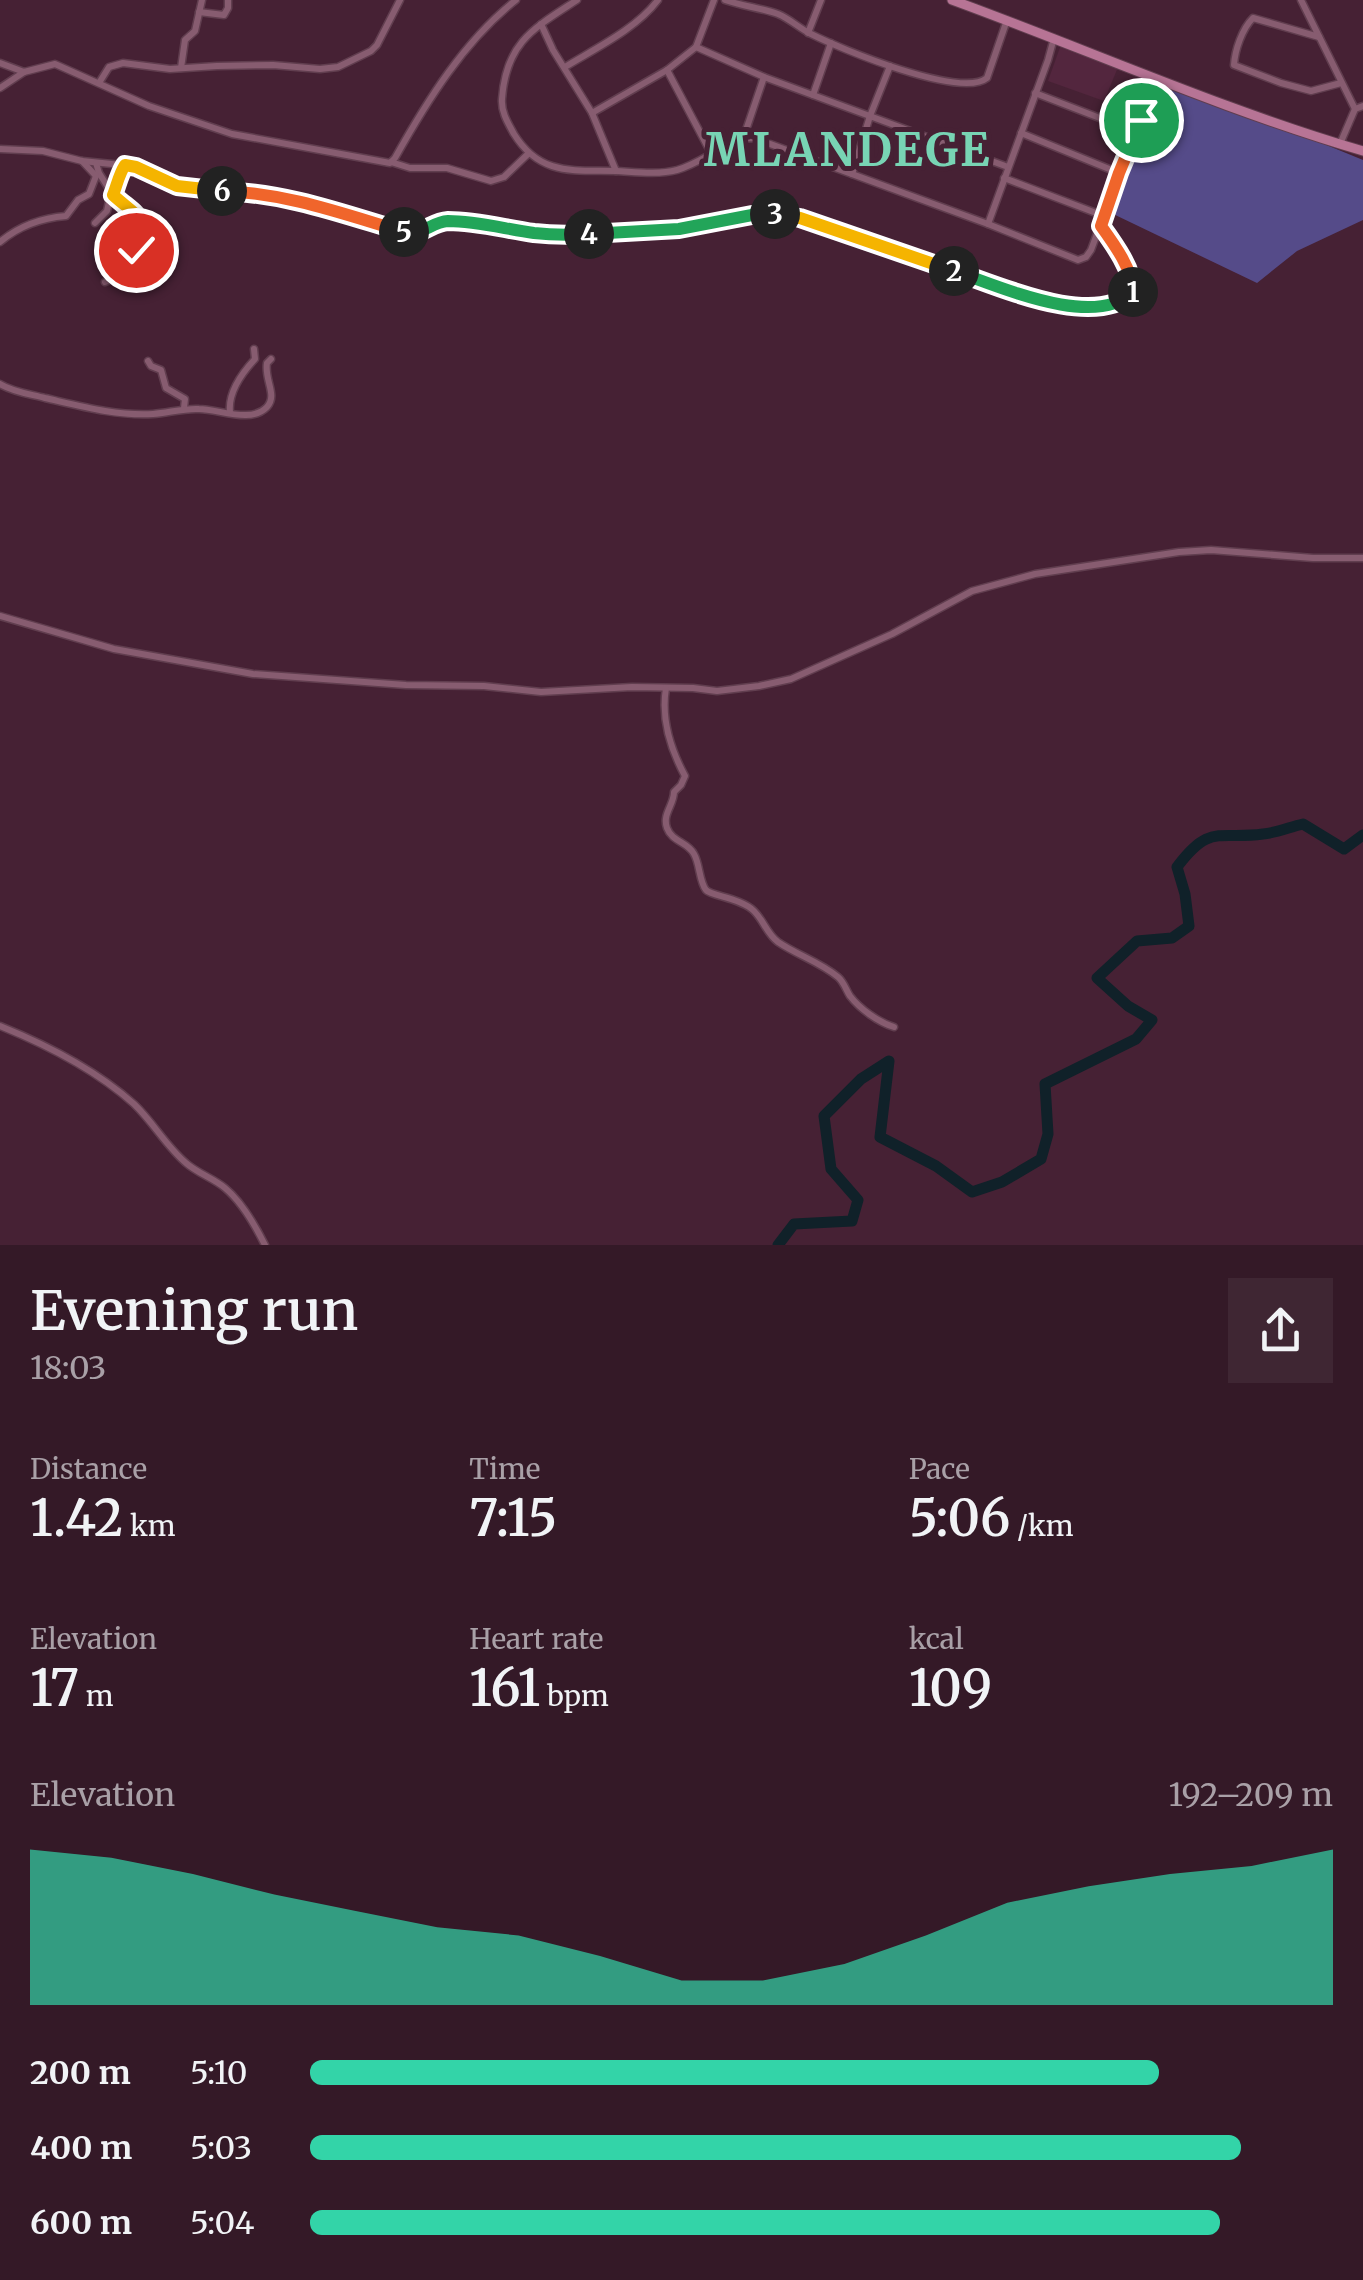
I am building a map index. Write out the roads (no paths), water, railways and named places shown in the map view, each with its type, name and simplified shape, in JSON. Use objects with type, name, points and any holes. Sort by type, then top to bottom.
[{"type":"main road","points":[[952,0],[1158,80],[1363,151]]},
{"type":"street","points":[[181,68],[185,40],[194,33],[202,0]]},
{"type":"street","points":[[200,12],[224,15],[228,0]]},
{"type":"street","points":[[99,84],[109,67],[130,63],[164,69],[338,67],[378,45],[400,0]]},
{"type":"street","points":[[391,162],[450,71],[516,0]]},
{"type":"street","points":[[576,0],[528,32],[506,73],[502,94],[504,116],[516,138],[548,166],[665,173],[688,167],[743,138],[754,138],[1078,260],[1086,257],[1101,226],[1158,80]]},
{"type":"street","points":[[565,67],[634,22],[658,0]]},
{"type":"street","points":[[592,113],[667,70],[696,47],[714,0]]},
{"type":"street","points":[[725,0],[783,16],[808,33],[890,66],[936,80],[969,84],[987,78],[1007,20]]},
{"type":"street","points":[[808,33],[820,0]]},
{"type":"street","points":[[1301,0],[1340,83],[1359,108],[1340,144]]},
{"type":"street","points":[[1319,37],[1253,18],[1243,33],[1234,65],[1311,91],[1340,83]]},
{"type":"street","points":[[541,24],[592,113],[616,171]]},
{"type":"street","points":[[988,224],[1054,38]]},
{"type":"street","points":[[813,95],[832,43]]},
{"type":"street","points":[[696,47],[764,77],[1008,167]]},
{"type":"street","points":[[0,63],[24,72]]},
{"type":"street","points":[[0,88],[24,72],[55,64],[149,106],[232,134],[410,168],[447,168],[491,182],[504,178],[529,153]]},
{"type":"street","points":[[852,174],[890,66]]},
{"type":"street","points":[[667,70],[712,155]]},
{"type":"street","points":[[743,138],[764,77]]},
{"type":"street","points":[[1035,93],[1136,132]]},
{"type":"street","points":[[1021,134],[1119,173]]},
{"type":"street","points":[[0,149],[43,151],[82,162],[136,167],[189,189],[264,193],[414,234],[443,222],[580,234],[679,229],[768,213],[786,214],[1042,300],[1083,308],[1117,301],[1134,290],[1101,226]]},
{"type":"street","points":[[0,242],[21,227],[45,218],[66,216],[78,200],[89,194],[96,176],[82,162]]},
{"type":"street","points":[[96,163],[112,194],[138,217],[143,230],[124,274],[105,282]]},
{"type":"street","points":[[95,223],[107,212],[125,165]]},
{"type":"street","points":[[1004,178],[1104,216]]},
{"type":"street","points":[[230,412],[229,402],[242,373],[254,360],[254,350]]},
{"type":"street","points":[[0,384],[94,410],[155,414],[183,409],[256,414],[272,396],[266,379],[271,359]]},
{"type":"street","points":[[148,362],[161,370],[166,388],[185,399],[183,409]]},
{"type":"street","points":[[0,616],[114,649],[253,674],[541,692],[632,687],[731,690],[790,679],[892,634],[972,591],[1059,569],[1211,550],[1363,558]]},
{"type":"street","points":[[666,688],[669,734],[685,778],[674,792],[666,821],[673,837],[693,851],[706,890],[744,902],[779,943],[837,976],[853,999],[894,1028]]},
{"type":"street","points":[[0,1026],[59,1054],[119,1092],[186,1162],[226,1188],[250,1218],[264,1245]]},
{"type":"waterway","points":[[778,1245],[794,1224],[852,1221],[858,1200],[831,1169],[824,1116],[861,1079],[889,1061],[880,1137],[936,1166],[972,1192],[1002,1182],[1041,1159],[1048,1134],[1045,1084],[1136,1039],[1152,1020],[1128,1006],[1097,978],[1137,941],[1172,938],[1189,926],[1177,867],[1188,853],[1215,836],[1268,833],[1303,824],[1344,849],[1363,835]]},
{"type":"district","name":"MLANDEGE","points":[[848,150]]}]
